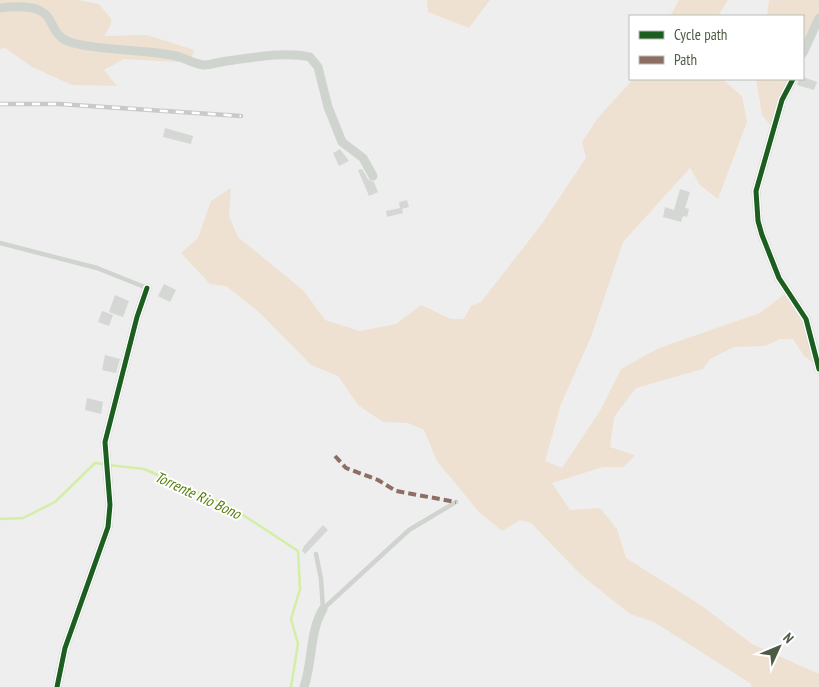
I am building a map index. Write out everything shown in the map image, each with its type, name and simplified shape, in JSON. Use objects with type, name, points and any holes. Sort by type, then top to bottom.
[{"type":"street","points":[[0,8],[18,2],[38,3],[49,10],[60,35],[71,42],[100,48],[172,55],[203,65],[256,56],[310,57],[318,67],[328,107],[342,142],[363,158],[373,176]]},
{"type":"street","points":[[804,51],[819,18]]},
{"type":"street","points":[[792,80],[782,100],[756,191],[756,201],[762,235],[780,278],[806,319],[819,369]]},
{"type":"street","points":[[57,687],[65,648],[108,526],[110,505],[104,450],[137,317],[147,288]]},
{"type":"street","points":[[304,687],[309,674],[313,632],[323,609]]},
{"type":"lane","points":[[0,243],[97,268],[147,288]]},
{"type":"lane","points":[[323,609],[409,530],[456,502]]},
{"type":"lane","points":[[316,554],[321,580],[323,609]]},
{"type":"shaded area","points":[[0,0],[79,0],[99,4],[111,19],[104,36],[147,35],[194,50],[191,60],[176,62],[124,59],[104,70],[117,86],[72,85],[32,67],[5,48],[0,49]]},
{"type":"shaded area","points":[[427,0],[490,0],[469,28],[428,12]]},
{"type":"shaded area","points":[[679,0],[728,0],[719,15],[671,15]]},
{"type":"shaded area","points":[[769,0],[819,0],[819,13],[804,44],[804,15],[767,15]]},
{"type":"shaded area","points":[[632,80],[723,80],[742,96],[747,122],[718,199],[700,185],[690,168],[623,242],[591,337],[561,404],[545,461],[562,468],[601,409],[621,369],[659,348],[760,313],[786,293],[802,316],[815,364],[804,356],[793,339],[780,339],[765,346],[734,347],[710,359],[703,369],[636,388],[614,417],[610,447],[635,455],[624,467],[603,467],[552,483],[570,510],[600,508],[617,529],[626,558],[702,606],[752,644],[819,674],[819,687],[752,687],[750,683],[654,622],[630,614],[581,575],[531,523],[520,520],[502,531],[478,511],[437,461],[424,430],[408,423],[383,422],[358,405],[338,376],[311,365],[259,312],[226,286],[210,284],[181,253],[198,238],[211,201],[231,188],[229,216],[238,237],[304,291],[325,320],[360,331],[396,324],[421,305],[451,319],[464,319],[471,306],[481,302],[541,225],[586,158],[582,142],[597,119]]},
{"type":"shaded area","points":[[756,80],[788,80],[772,127],[762,115]]},
{"type":"building","points":[[804,77],[817,82],[814,90],[797,85],[799,80],[804,80]]},
{"type":"building","points":[[165,128],[193,136],[191,144],[163,137]]},
{"type":"building","points":[[340,149],[349,161],[339,166],[333,153]]},
{"type":"building","points":[[362,169],[368,179],[374,182],[378,192],[369,196],[358,170]]},
{"type":"building","points":[[680,189],[690,192],[685,208],[689,209],[687,217],[683,216],[681,222],[663,217],[665,207],[674,210]]},
{"type":"building","points":[[407,200],[409,207],[402,209],[403,213],[387,217],[386,211],[400,208],[399,202]]},
{"type":"building","points":[[164,284],[176,290],[170,302],[158,296]]},
{"type":"building","points":[[115,295],[129,301],[123,317],[109,312]]},
{"type":"building","points":[[102,311],[113,315],[109,326],[98,322]]},
{"type":"building","points":[[105,355],[120,359],[116,373],[102,370]]},
{"type":"building","points":[[87,398],[103,402],[101,414],[85,410]]},
{"type":"building","points":[[323,525],[328,530],[305,554],[302,551],[304,546]]},
{"type":"waterway","name":"Torrente Rio Bono","points":[[0,519],[23,518],[55,502],[95,463],[104,464]]},
{"type":"waterway","name":"Torrente Rio Bono","points":[[109,465],[144,469],[231,507],[298,551],[300,589],[291,619],[298,644],[291,687]]},
{"type":"railway","points":[[0,104],[59,104],[241,116]]},
{"type":"marked path","points":[[335,456],[346,468],[378,480],[396,491],[456,502]]},
{"type":"cycle path","points":[[792,80],[782,100],[756,191],[758,221],[779,278],[806,319],[819,369]]},
{"type":"cycle path","points":[[57,687],[65,648],[108,527],[110,505],[105,442],[137,317],[147,288]]}]
